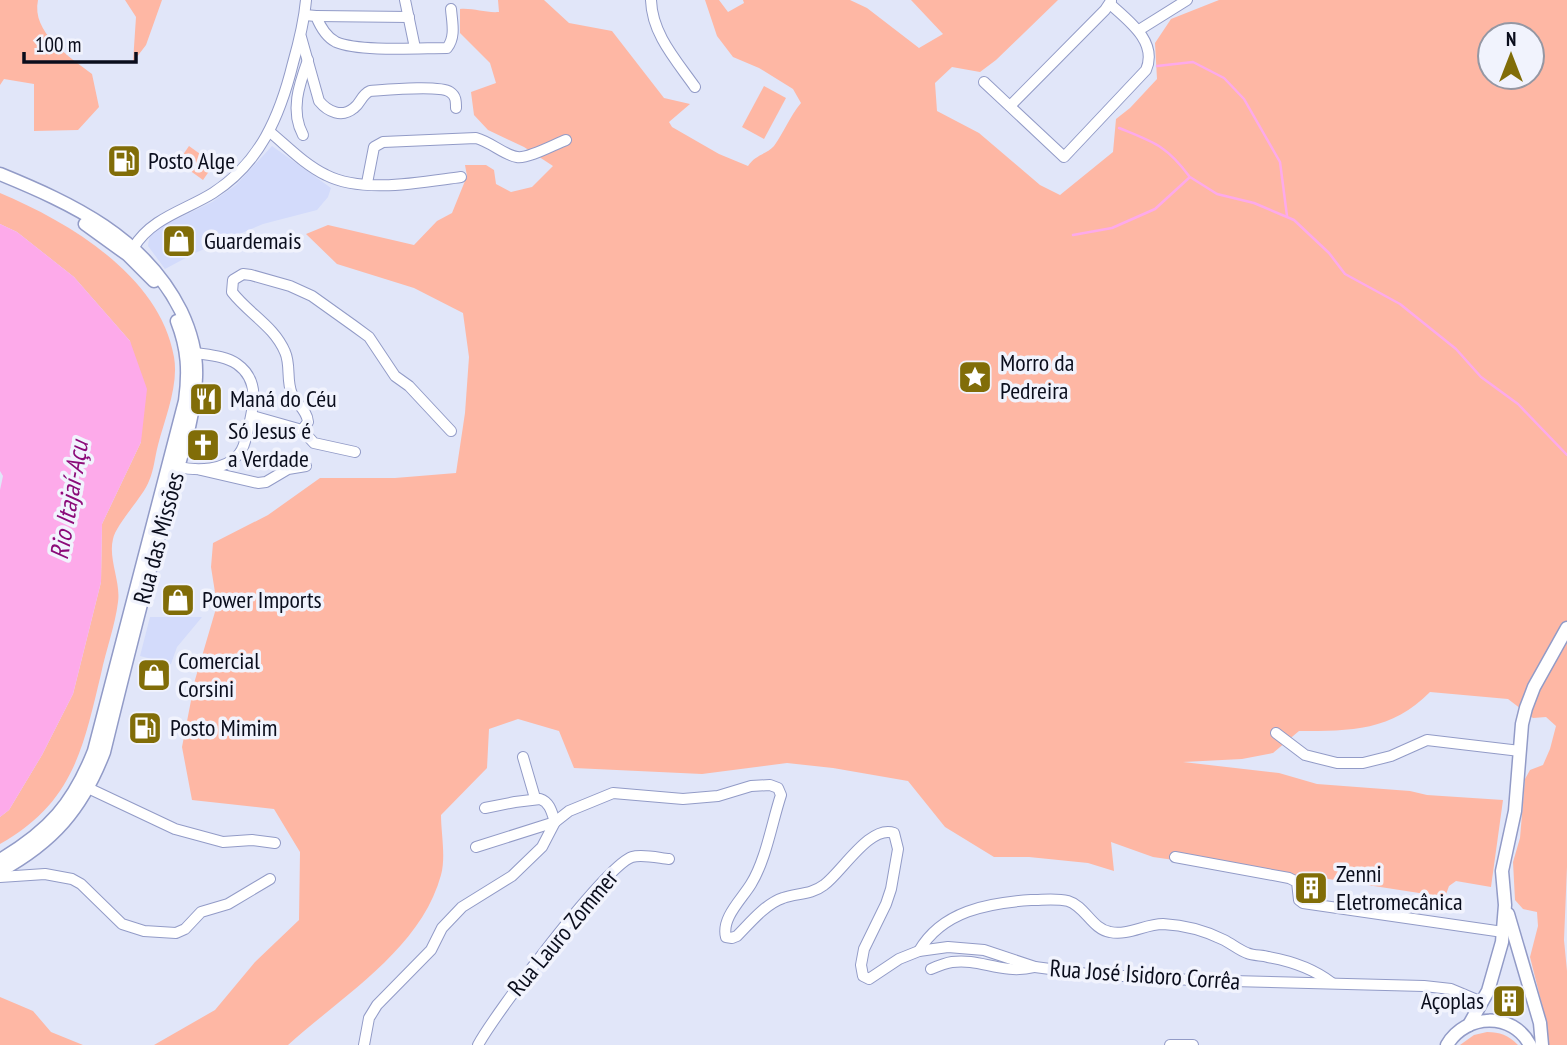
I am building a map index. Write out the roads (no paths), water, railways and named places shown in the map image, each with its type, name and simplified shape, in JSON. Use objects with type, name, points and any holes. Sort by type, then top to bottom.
[{"type":"main road","name":"Rua das Missões","points":[[0,174],[80,216],[155,269],[188,325],[196,353],[195,397],[104,752],[88,788],[60,828],[0,874]]},
{"type":"main road","name":"Rua das Missões","points":[[0,181],[80,216]]},
{"type":"main road","name":"Rua das Missões","points":[[0,860],[29,842],[57,817],[72,797],[87,769],[94,751],[185,401],[188,366],[181,332],[157,285],[131,251]]},
{"type":"main road","points":[[1469,1025],[1482,1002],[1499,954],[1503,932],[1505,905],[1502,870],[1515,811],[1526,708],[1534,687],[1567,628]]},
{"type":"main road","points":[[1505,905],[1540,1023],[1542,1045]]},
{"type":"main road","points":[[1499,954],[1513,951],[1522,960]]},
{"type":"main road","points":[[1447,1045],[1469,1025],[1488,1020],[1501,1022],[1520,1031],[1530,1045]]},
{"type":"street","points":[[306,0],[310,15],[327,36],[337,42],[359,47],[447,48],[451,44],[454,30],[451,9]]},
{"type":"street","points":[[405,0],[415,48]]},
{"type":"street","points":[[651,0],[653,20],[661,37],[695,86]]},
{"type":"street","points":[[1139,30],[1186,0]]},
{"type":"street","points":[[984,82],[1064,157],[1146,70],[1150,54],[1139,30],[1110,2],[1010,106]]},
{"type":"street","points":[[310,15],[409,17]]},
{"type":"street","points":[[131,251],[143,233],[160,220],[200,201],[236,177],[263,144],[283,99],[300,36],[310,15]]},
{"type":"street","points":[[300,36],[319,102],[327,110],[343,113],[354,108],[364,94],[370,91],[409,89],[445,90],[452,93],[456,99],[456,108]]},
{"type":"street","points":[[303,135],[297,125],[295,113],[300,83],[308,60]]},
{"type":"street","points":[[270,132],[328,176],[367,183],[400,185],[461,177]]},
{"type":"street","points":[[367,183],[374,147],[383,142],[476,138],[489,141],[516,157],[525,157],[566,139]]},
{"type":"street","points":[[302,430],[308,422],[307,415],[293,396],[287,355],[264,321],[244,307],[232,292],[233,280],[238,276],[251,275],[290,286],[312,296],[354,326],[369,337],[394,376],[409,386],[451,431]]},
{"type":"street","points":[[196,353],[231,360],[247,373],[253,388],[252,416],[240,454],[230,461],[201,470]]},
{"type":"street","points":[[252,416],[302,430],[314,443],[355,452]]},
{"type":"street","points":[[178,467],[258,483],[266,482],[288,469],[306,466]]},
{"type":"street","points":[[1276,733],[1306,755],[1337,763],[1363,763],[1427,740],[1520,751]]},
{"type":"street","points":[[523,757],[535,798]]},
{"type":"street","name":"Rua José Isidoro Corrêa","points":[[364,1045],[369,1018],[377,1005],[431,950],[442,928],[462,907],[512,876],[542,847],[555,822],[569,811],[613,793],[683,799],[718,796],[751,786],[770,785],[778,788],[781,795],[756,875],[728,917],[724,930],[726,937],[737,936],[780,898],[806,894],[823,886],[862,845],[880,832],[889,831],[894,833],[897,841],[895,862],[886,904],[864,949],[861,965],[863,976],[869,979],[898,959],[919,951],[948,947],[984,950],[1035,967],[1088,974],[1192,981],[1451,989],[1482,1002]]},
{"type":"street","points":[[88,788],[175,829],[212,840],[275,843]]},
{"type":"street","points":[[476,848],[555,822],[544,800],[535,798],[485,808]]},
{"type":"street","name":"Rua Lauro Zommer","points":[[478,1045],[514,991],[621,863],[633,856],[669,859]]},
{"type":"street","points":[[1175,857],[1289,878],[1297,883],[1298,901],[1303,903],[1503,932]]},
{"type":"street","points":[[0,874],[45,874],[72,879],[81,884],[122,924],[144,931],[176,933],[185,929],[201,912],[228,904],[270,879]]},
{"type":"street","points":[[919,951],[925,940],[944,923],[972,909],[1000,903],[1048,899],[1076,905],[1104,930],[1121,933],[1160,924],[1189,927],[1223,939],[1247,953],[1267,956],[1319,974],[1332,984]]},
{"type":"street","points":[[931,969],[950,962],[963,961],[1012,971],[1035,967]]},
{"type":"street","points":[[1170,1045],[1193,1045]]},
{"type":"water","name":"Rio Itajaí-Açu","points":[[0,224],[17,232],[74,277],[130,341],[147,389],[141,442],[102,524],[101,582],[73,694],[42,755],[9,810],[0,817],[0,490],[3,476],[0,471]]},
{"type":"waterway","points":[[1157,66],[1193,62],[1224,78],[1244,99],[1280,162],[1287,216]]},
{"type":"waterway","points":[[1119,128],[1166,151],[1189,176]]},
{"type":"waterway","points":[[1073,235],[1112,228],[1155,209],[1190,177],[1217,194],[1254,203],[1294,220],[1329,253],[1345,274],[1400,304],[1456,349],[1481,377],[1518,404],[1567,455]]},
{"type":"place","name":"Posto Alge","points":[[124,161]]},
{"type":"place","name":"Guardemais","points":[[179,241]]},
{"type":"place","name":"Morro da Pedreira","points":[[975,377]]},
{"type":"place","name":"Maná do Céu","points":[[206,399]]},
{"type":"place","name":"Só Jesus é a Verdade","points":[[203,445]]},
{"type":"place","name":"Power Imports","points":[[178,600]]},
{"type":"place","name":"Comercial Corsini","points":[[154,675]]},
{"type":"place","name":"Posto Mimim","points":[[145,728]]},
{"type":"place","name":"Zenni Eletromecânica","points":[[1311,888]]},
{"type":"place","name":"Açoplas","points":[[1509,1001]]}]
